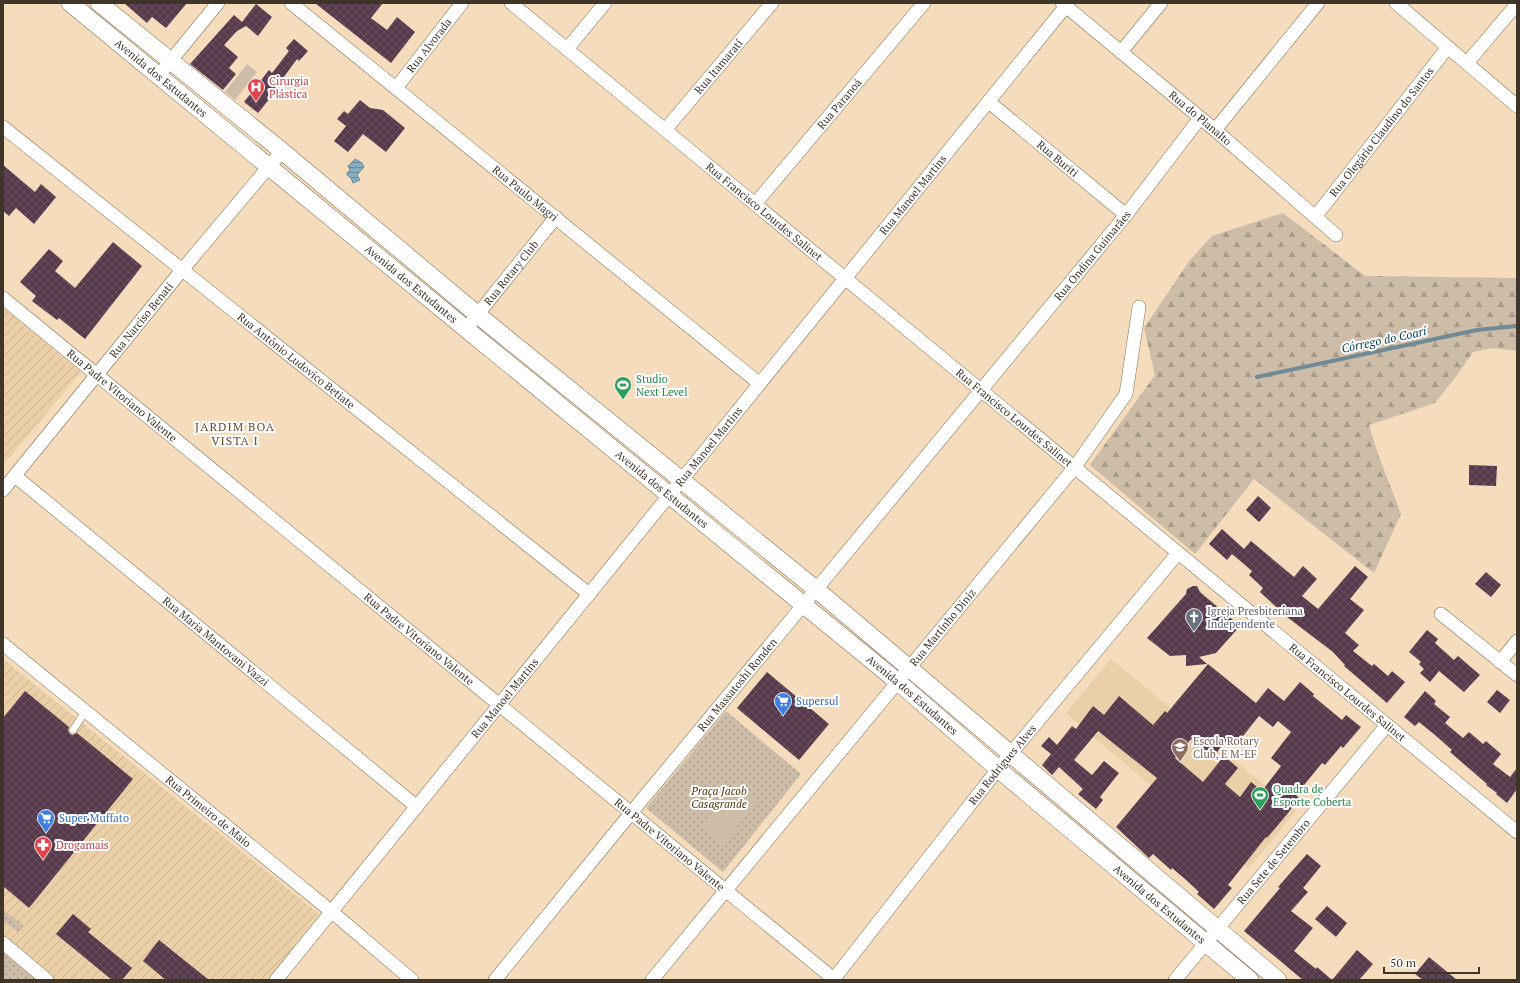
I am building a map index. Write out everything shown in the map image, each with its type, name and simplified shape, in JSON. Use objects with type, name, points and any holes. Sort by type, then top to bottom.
[{"type":"street","name":"Avenida dos Estudantes","points":[[70,3],[466,330],[898,682],[998,769],[1250,980]]},
{"type":"street","name":"Avenida dos Estudantes","points":[[99,3],[282,151],[478,315],[816,590],[1278,980]]},
{"type":"street","points":[[159,75],[218,3]]},
{"type":"street","name":"Rua Paulo Magri","points":[[291,3],[760,384]]},
{"type":"street","name":"Rua Alvorada","points":[[396,88],[462,3]]},
{"type":"street","name":"Rua Francisco Lourdes Salinet","points":[[511,3],[1517,832]]},
{"type":"street","points":[[566,49],[605,3]]},
{"type":"street","name":"Rua Itamarati","points":[[665,130],[772,3]]},
{"type":"street","name":"Rua Paranoá","points":[[755,204],[924,3]]},
{"type":"street","points":[[1121,52],[1161,3]]},
{"type":"street","points":[[1215,130],[1318,3]]},
{"type":"street","points":[[1396,3],[1517,106]]},
{"type":"street","points":[[1467,63],[1517,4]]},
{"type":"street","name":"Rua do Planalto","points":[[1064,5],[1215,130],[1336,235]]},
{"type":"street","name":"Rua Manoel Martins","points":[[276,980],[682,481],[988,102],[1064,5]]},
{"type":"street","name":"Rua Olegário Claudino do Santos","points":[[1315,217],[1448,47]]},
{"type":"street","name":"Rua Buriti","points":[[988,102],[1126,215]]},
{"type":"street","name":"Rua Ondina Guimarães","points":[[981,391],[1126,215],[1200,118]]},
{"type":"street","name":"Rua Antônio Ludovico Betiate","points":[[3,127],[589,594]]},
{"type":"street","name":"Rua Narciso Benati","points":[[3,490],[182,270],[282,151]]},
{"type":"street","name":"Rua Rotary Club","points":[[466,330],[556,217]]},
{"type":"street","name":"Rua Padre Vitoriano Valente","points":[[3,298],[834,980]]},
{"type":"street","name":"Rua Martinho Diniz","points":[[652,980],[1074,468],[1126,394],[1139,307]]},
{"type":"street","name":"Rua Massatoshi Ronden","points":[[495,980],[631,813],[981,391]]},
{"type":"street","points":[[570,414],[582,400]]},
{"type":"street","name":"Rua Maria Mantovani Vazzi","points":[[15,476],[417,807]]},
{"type":"street","name":"Rua Rodrigues Alves","points":[[834,980],[998,769],[1178,553]]},
{"type":"street","points":[[1441,614],[1517,675]]},
{"type":"street","points":[[1500,662],[1517,641]]},
{"type":"street","name":"Rua Primeiro de Maio","points":[[3,644],[332,912],[412,980]]},
{"type":"street","name":"Rua Sete de Setembro","points":[[1175,980],[1387,725]]},
{"type":"street","points":[[1076,835],[1088,819]]},
{"type":"street","points":[[1138,887],[1150,872]]},
{"type":"street","points":[[3,943],[47,980]]},
{"type":"lane","points":[[72,730],[85,712]]},
{"type":"shaded area","points":[[3,307],[81,372],[3,465]]},
{"type":"shaded area","points":[[3,659],[319,914],[267,980],[51,980],[3,941]]},
{"type":"shaded area","name":"Escola Rotary Club, E M-EF","points":[[1111,659],[1296,811],[1248,869],[1066,713]]},
{"type":"green space","points":[[247,64],[257,72],[235,100],[225,92]]},
{"type":"green space","points":[[1283,213],[1365,276],[1517,278],[1517,351],[1493,348],[1473,352],[1435,403],[1369,425],[1378,454],[1401,514],[1374,573],[1254,479],[1195,554],[1090,465],[1155,375],[1144,328],[1190,260],[1212,236]]},
{"type":"green space","name":"Praça Jacob Casagrande","points":[[726,711],[801,774],[723,872],[646,808]]},
{"type":"green space","points":[[736,784],[757,802],[723,844],[702,826]]},
{"type":"green space","points":[[3,910],[23,925],[18,932],[3,921]]},
{"type":"green space","points":[[3,951],[38,980],[3,980]]},
{"type":"water","points":[[355,159],[362,163],[364,167],[357,175],[360,180],[353,183],[347,173],[350,170],[348,166]]},
{"type":"building","points":[[124,3],[187,3],[166,28],[152,17],[147,23]]},
{"type":"building","points":[[315,3],[383,3],[371,18],[387,30],[397,17],[415,32],[391,63]]},
{"type":"building","points":[[256,4],[272,17],[258,36],[246,26],[237,31],[224,45],[238,57],[229,68],[236,74],[223,90],[190,64],[234,15],[242,22]]},
{"type":"building","points":[[294,39],[308,51],[299,61],[297,59],[278,85],[280,86],[258,113],[244,102],[269,70],[272,73],[289,51],[286,48]]},
{"type":"building","points":[[360,100],[370,108],[383,110],[405,128],[386,152],[363,134],[348,152],[334,141],[346,126],[337,119],[344,111],[348,114]]},
{"type":"building","points":[[3,165],[35,192],[41,184],[56,197],[34,224],[16,208],[9,216],[3,211]]},
{"type":"building","points":[[113,242],[142,266],[85,339],[59,318],[57,320],[32,301],[36,296],[20,282],[49,249],[63,261],[55,271],[75,288]]},
{"type":"building","points":[[1469,465],[1497,466],[1496,486],[1469,485]]},
{"type":"building","points":[[1258,496],[1271,508],[1259,522],[1246,510]]},
{"type":"building","points":[[1222,529],[1244,549],[1251,541],[1294,577],[1303,566],[1317,579],[1302,596],[1318,609],[1355,566],[1368,577],[1350,599],[1364,610],[1345,633],[1359,645],[1353,651],[1372,666],[1374,664],[1388,676],[1392,671],[1405,682],[1387,703],[1344,666],[1345,665],[1333,652],[1287,617],[1260,592],[1263,588],[1249,575],[1252,571],[1232,554],[1227,560],[1209,544]]},
{"type":"building","points":[[1486,572],[1501,585],[1491,597],[1475,584]]},
{"type":"building","name":"Igreja Presbiteriana Independente","points":[[1197,586],[1200,592],[1240,626],[1216,653],[1199,657],[1207,664],[1186,666],[1186,655],[1170,656],[1147,638],[1186,594],[1187,589]]},
{"type":"building","points":[[1427,630],[1438,639],[1435,643],[1454,660],[1458,656],[1480,675],[1464,692],[1439,671],[1430,682],[1420,673],[1424,669],[1419,664],[1421,662],[1409,652]]},
{"type":"building","points":[[1208,664],[1256,703],[1268,688],[1284,701],[1300,682],[1314,694],[1313,696],[1342,720],[1346,715],[1361,727],[1343,748],[1341,746],[1325,765],[1322,763],[1296,795],[1299,798],[1228,885],[1232,888],[1214,909],[1197,894],[1199,892],[1172,868],[1171,870],[1153,854],[1149,858],[1116,827],[1157,778],[1098,731],[1074,760],[1092,775],[1104,761],[1119,773],[1100,797],[1103,800],[1096,809],[1078,794],[1083,789],[1059,767],[1052,775],[1042,765],[1051,754],[1041,746],[1049,737],[1057,745],[1072,726],[1076,729],[1093,706],[1104,715],[1119,696],[1153,725],[1165,711],[1167,713]],"holes":[[[1259,716],[1273,727],[1278,721],[1291,732],[1271,758],[1281,766],[1262,791],[1251,782],[1240,797],[1225,784],[1238,768],[1224,756],[1203,782],[1175,758],[1191,739],[1213,757],[1231,735],[1239,741]]]},
{"type":"building","name":"Supersul","points":[[767,672],[829,724],[799,760],[737,708]]},
{"type":"building","points":[[1497,690],[1510,700],[1500,713],[1487,702]]},
{"type":"building","name":"Super Muffato","points":[[25,691],[69,727],[68,730],[70,734],[73,735],[77,733],[133,779],[29,908],[3,886],[3,718]]},
{"type":"building","points":[[1425,691],[1436,701],[1434,704],[1450,717],[1445,723],[1463,738],[1469,732],[1483,744],[1486,741],[1501,754],[1493,764],[1510,777],[1517,768],[1517,789],[1507,803],[1450,752],[1452,750],[1435,735],[1419,722],[1415,726],[1404,717]]},
{"type":"building","points":[[1307,854],[1321,866],[1303,888],[1308,892],[1291,911],[1313,928],[1294,951],[1316,969],[1317,967],[1332,980],[1303,980],[1244,931],[1280,888],[1278,887]]},
{"type":"building","points":[[1327,906],[1347,923],[1336,937],[1315,919]]},
{"type":"building","points":[[73,914],[91,929],[88,932],[132,968],[122,980],[112,980],[56,934]]},
{"type":"building","points":[[159,940],[209,980],[166,980],[143,961]]},
{"type":"building","points":[[1357,950],[1373,964],[1359,980],[1332,980]]},
{"type":"building","points":[[1429,957],[1457,980],[1423,980],[1415,974]]},
{"type":"waterway","name":"Córrego do Coarí","points":[[1257,377],[1477,330],[1517,326]]},
{"type":"place","name":"Cirurgia Plástica","points":[[256,102]]},
{"type":"place","name":"Studio Next Level","points":[[623,400]]},
{"type":"place","name":"Igreja Presbiteriana Independente","points":[[1194,632]]},
{"type":"place","name":"Supersul","points":[[783,716]]},
{"type":"place","name":"Escola Rotary Club, E M-EF","points":[[1180,762]]},
{"type":"place","name":"Quadra de Esporte Coberta","points":[[1260,810]]},
{"type":"place","name":"Super Muffato","points":[[46,833]]},
{"type":"place","name":"Drogamais","points":[[43,860]]},
{"type":"district","name":"JARDIM BOA VISTA I","points":[[235,434]]}]
